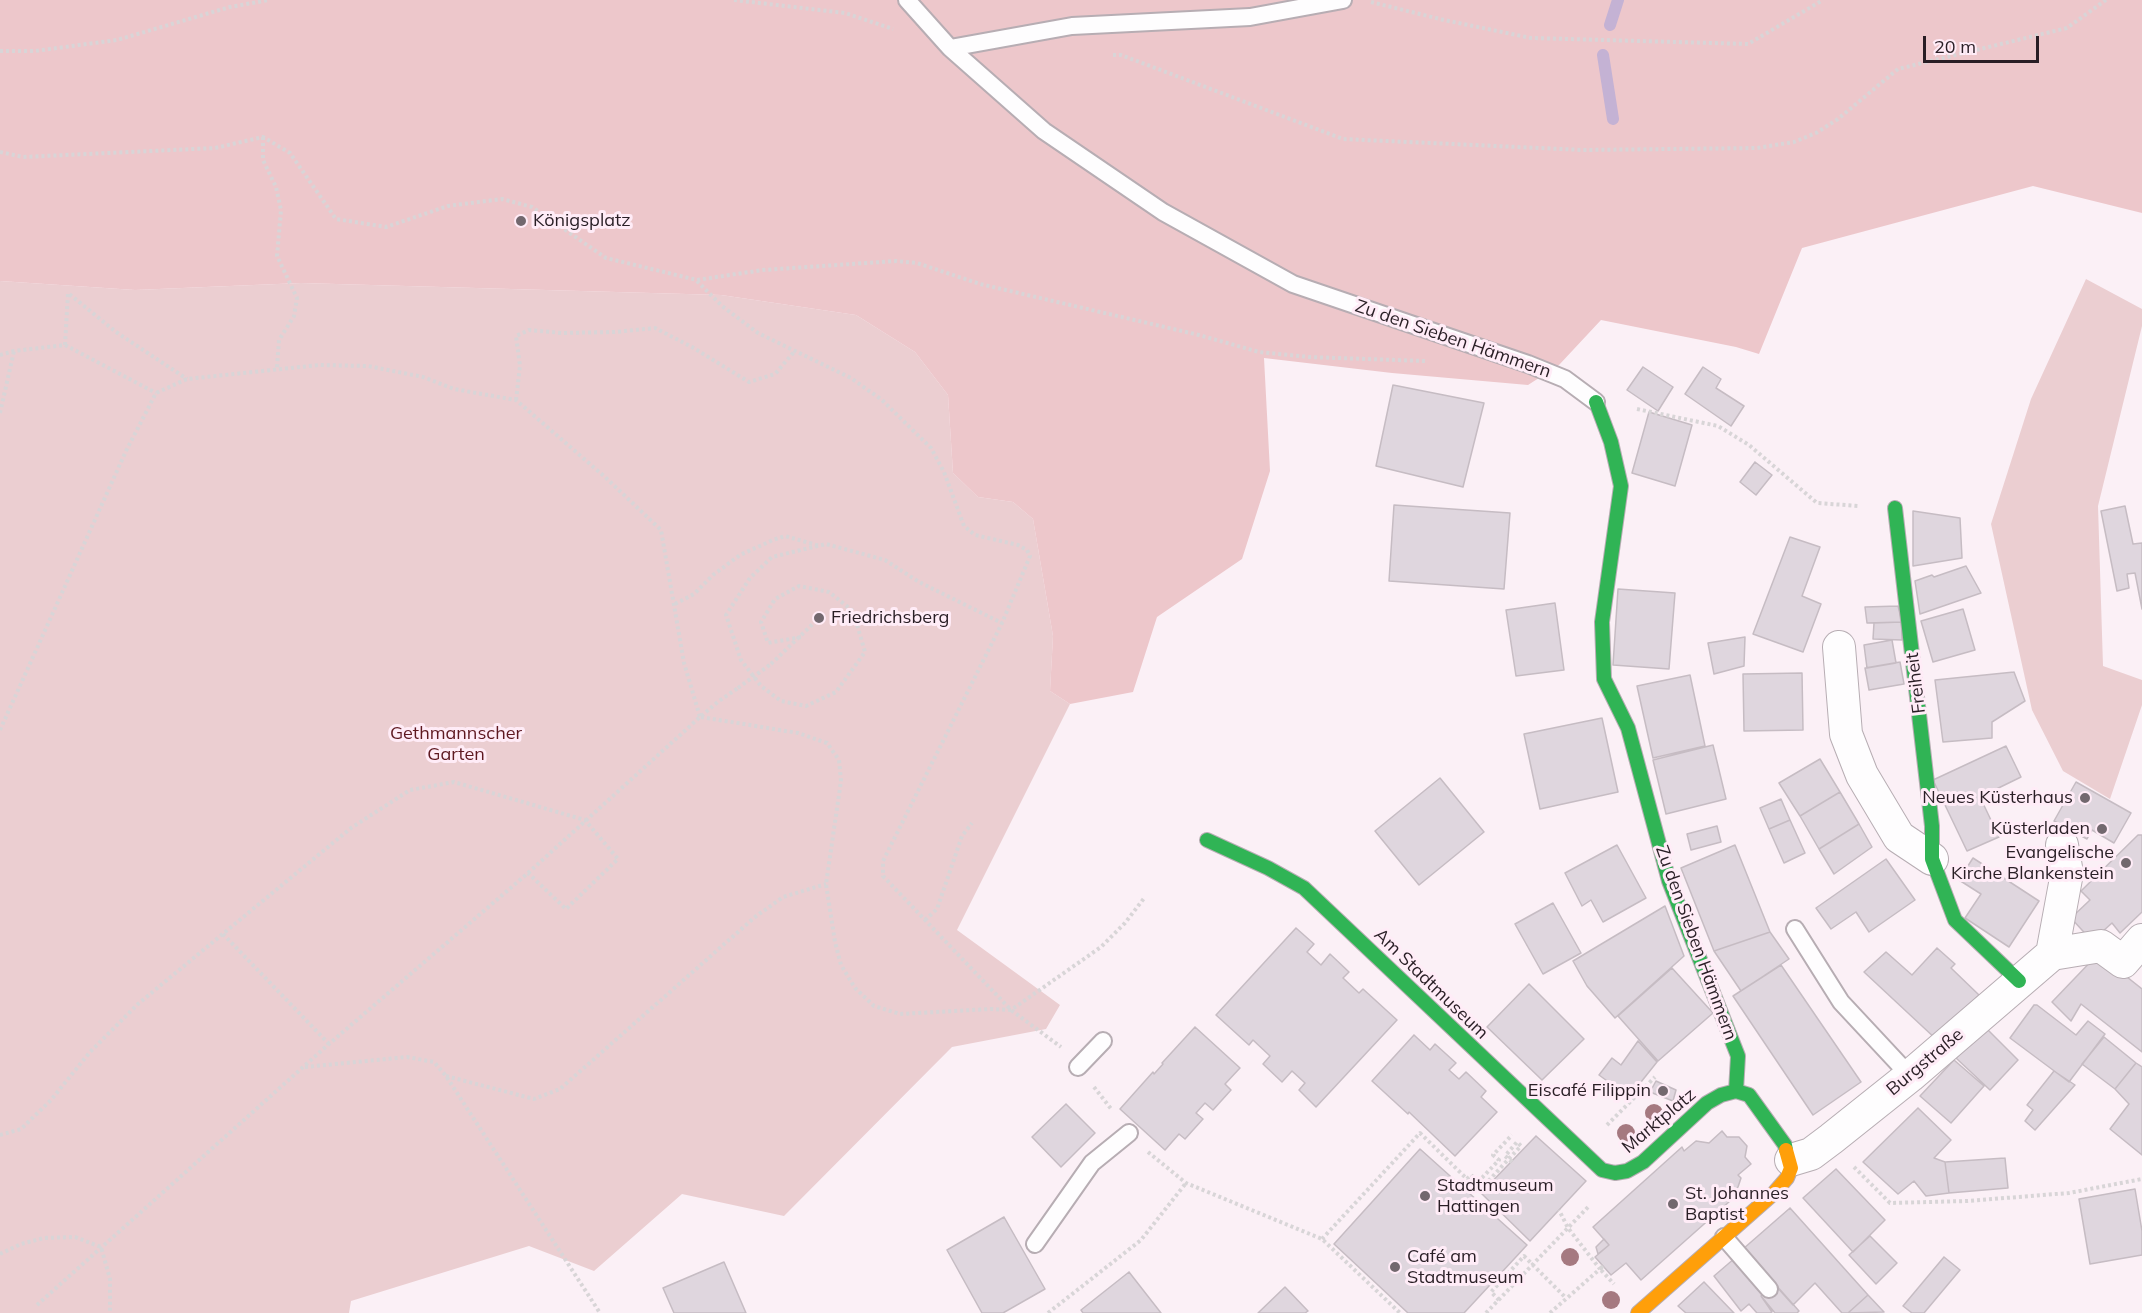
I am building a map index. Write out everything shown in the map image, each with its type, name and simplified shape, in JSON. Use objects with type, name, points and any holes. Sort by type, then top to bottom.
[{"type":"street","name":"Zu den Sieben Hämmern","points":[[1596,402],[1611,442],[1621,486],[1602,622],[1604,679],[1628,728],[1669,881],[1738,1056],[1736,1091]]},
{"type":"street","name":"Freiheit","points":[[1895,508],[1930,802],[1932,859],[1955,920],[2019,981]]},
{"type":"street","points":[[1839,647],[1846,734],[1862,775],[1899,837],[1932,859]]},
{"type":"street","name":"Am Stadtmuseum","points":[[1207,840],[1268,868],[1304,888],[1581,1151],[1602,1170],[1616,1173]]},
{"type":"street","points":[[2062,845],[2067,873],[2052,954],[2101,946],[2123,962],[2142,940]]},
{"type":"street","name":"Burgstraße","points":[[1791,1160],[1811,1154],[1831,1139],[1910,1076],[2052,954]]},
{"type":"street","points":[[1638,1313],[1774,1193],[1787,1178],[1791,1160],[1785,1145],[1749,1095],[1736,1091]]},
{"type":"street","name":"Marktplatz","points":[[1616,1173],[1627,1171],[1643,1162],[1707,1103],[1721,1095],[1736,1091]]},
{"type":"lane","name":"Zu den Sieben Hämmern","points":[[907,0],[950,48],[1044,131],[1163,212],[1293,284],[1528,364],[1564,379],[1596,402]]},
{"type":"lane","points":[[950,48],[1072,26],[1250,17],[1343,0]]},
{"type":"lane","points":[[1795,929],[1841,1002],[1910,1076]]},
{"type":"lane","points":[[1078,1067],[1103,1041]]},
{"type":"lane","points":[[1035,1244],[1092,1163],[1130,1133]]},
{"type":"lane","points":[[1724,1237],[1769,1289]]},
{"type":"path","points":[[0,51],[35,51],[117,40],[230,7],[269,0]]},
{"type":"path","points":[[734,0],[845,13],[897,31]]},
{"type":"path","points":[[1362,0],[1531,38],[1748,44],[1823,0]]},
{"type":"path","points":[[1109,55],[1121,55],[1343,139],[1583,150],[1757,148],[1794,142],[1816,132],[1838,119],[1898,69],[2067,28],[2106,0]]},
{"type":"path","points":[[263,137],[263,160],[276,187],[281,210],[277,256],[297,298],[294,316],[279,340],[277,368]]},
{"type":"path","points":[[0,153],[23,157],[215,148],[263,137],[290,153],[336,219],[386,227],[448,206],[502,199],[532,207],[606,258],[697,280],[763,270],[896,261],[917,263],[980,284],[1199,335],[1258,352],[1310,357],[1436,361]]},
{"type":"path","points":[[697,280],[722,306],[758,333],[851,378],[882,400],[931,448],[944,472],[964,526],[975,535],[1018,545],[1027,550],[1030,556],[1002,622],[883,861],[883,876],[1011,1010],[1058,1043],[1130,1133],[1157,1161],[1186,1184],[1322,1239],[1400,1313]]},
{"type":"path","points":[[65,345],[69,293],[116,332],[187,379]]},
{"type":"path","points":[[516,400],[520,366],[516,336],[529,330],[562,333],[615,332],[655,328],[692,346],[749,382],[775,374],[794,351]]},
{"type":"path","points":[[0,355],[14,351],[65,345],[156,393]]},
{"type":"path","points":[[0,413],[14,351]]},
{"type":"path","points":[[0,730],[126,451],[156,393],[187,379],[319,365],[368,366],[423,377],[454,389],[516,400],[605,477],[661,530],[684,663],[700,717]]},
{"type":"path","points":[[1596,402],[1718,426],[1749,445],[1817,503],[1895,508]]},
{"type":"path","points":[[675,604],[694,594],[713,575],[740,555],[773,540],[785,536],[821,546]]},
{"type":"path","points":[[801,637],[768,642],[760,622],[775,599],[799,586],[829,592],[853,611],[865,652],[836,693],[806,706],[782,701],[761,686],[741,660],[726,615],[750,578],[772,557],[826,544],[885,560],[919,582],[1002,622]]},
{"type":"path","points":[[37,1305],[329,1044],[528,873],[700,717],[771,664],[819,618]]},
{"type":"path","points":[[700,717],[798,733],[827,743],[839,760],[841,781],[826,884],[841,965],[855,988],[874,1006],[900,1014],[1011,1010],[1101,947],[1125,923],[1145,897]]},
{"type":"path","points":[[0,1135],[21,1129],[51,1100],[90,1052],[138,1004],[351,828],[410,790],[454,782],[585,820],[618,860],[566,909],[528,873]]},
{"type":"path","points":[[925,920],[937,909],[962,836],[972,823]]},
{"type":"path","points":[[446,1076],[534,1099],[560,1089],[755,917],[783,897],[826,884]]},
{"type":"path","points":[[223,934],[329,1044]]},
{"type":"path","points":[[305,1067],[407,1057],[434,1062],[446,1076],[600,1313]]},
{"type":"path","points":[[1581,1151],[1655,1077]]},
{"type":"path","points":[[1322,1239],[1420,1133],[1467,1179],[1471,1175],[1483,1187],[1505,1166],[1519,1144],[1505,1156],[1512,1162]]},
{"type":"path","points":[[1831,1139],[1846,1159],[1890,1203],[1967,1201],[2069,1193],[2142,1179]]},
{"type":"path","points":[[1478,1182],[1499,1160],[1493,1155]]},
{"type":"path","points":[[1486,1313],[1606,1189],[1616,1173]]},
{"type":"path","points":[[1048,1313],[1142,1240],[1186,1184]]},
{"type":"path","points":[[1559,1210],[1568,1228],[1601,1267],[1607,1278]]},
{"type":"path","points":[[0,1254],[21,1244],[44,1238],[75,1237],[101,1246]]},
{"type":"path","points":[[101,1246],[110,1279],[110,1313]]},
{"type":"path","points":[[1499,1300],[1491,1292],[1505,1272],[1524,1256],[1566,1298]]},
{"type":"path","points":[[1550,1313],[1601,1267]]},
{"type":"path","points":[[1380,1294],[1384,1290]]},
{"type":"green space","points":[[2086,279],[2142,309],[2142,326],[2098,506],[2103,666],[2142,680],[2142,705],[2110,799],[2063,771],[2032,710],[1991,524],[2031,399]]},
{"type":"green space","name":"Gethmannscher Garten","points":[[0,281],[135,290],[301,283],[721,295],[856,315],[915,352],[948,395],[953,473],[978,497],[1013,502],[1033,519],[1053,636],[1050,691],[1070,704],[957,930],[1060,1005],[1046,1029],[952,1047],[784,1216],[682,1194],[594,1271],[529,1246],[351,1301],[349,1313],[0,1313]]},
{"type":"shaded area","points":[[0,0],[2142,0],[2142,213],[2033,186],[1802,248],[1759,354],[1736,347],[1601,320],[1559,365],[1528,385],[1392,373],[1264,358],[1270,471],[1242,559],[1157,617],[1133,692],[1070,704],[1050,691],[1053,636],[1033,519],[1013,502],[978,497],[953,473],[948,395],[915,352],[856,315],[721,295],[301,283],[135,290],[0,281]]},
{"type":"building","points":[[1643,367],[1673,387],[1658,411],[1627,390]]},
{"type":"building","points":[[1703,367],[1721,379],[1716,388],[1744,406],[1731,426],[1685,394]]},
{"type":"building","points":[[1393,385],[1484,403],[1463,487],[1376,466]]},
{"type":"building","points":[[1649,412],[1692,425],[1675,486],[1632,473]]},
{"type":"building","points":[[1755,462],[1772,475],[1756,495],[1740,482]]},
{"type":"building","points":[[1394,505],[1510,513],[1504,589],[1389,581]]},
{"type":"building","points":[[2125,506],[2133,544],[2142,543],[2142,609],[2135,573],[2127,574],[2129,588],[2117,591],[2101,511]]},
{"type":"building","points":[[1913,511],[1960,518],[1962,558],[1913,566]]},
{"type":"building","points":[[1790,537],[1820,547],[1802,596],[1821,604],[1803,652],[1753,634]]},
{"type":"building","points":[[1966,566],[1981,593],[1920,614],[1915,581]]},
{"type":"building","points":[[1618,589],[1675,593],[1669,669],[1613,665]]},
{"type":"building","points":[[1555,603],[1564,670],[1516,676],[1506,610]]},
{"type":"building","points":[[1898,606],[1902,622],[1867,623],[1865,607]]},
{"type":"building","points":[[1963,609],[1975,650],[1933,662],[1921,621]]},
{"type":"building","points":[[1902,622],[1902,640],[1873,639],[1874,623]]},
{"type":"building","points":[[1745,637],[1744,666],[1714,674],[1708,643]]},
{"type":"building","points":[[1892,640],[1896,663],[1867,668],[1864,645]]},
{"type":"building","points":[[1900,662],[1904,684],[1869,690],[1865,668]]},
{"type":"building","points":[[2014,672],[2025,701],[1992,722],[1992,738],[1943,742],[1935,680]]},
{"type":"building","points":[[1802,673],[1803,730],[1744,731],[1743,674]]},
{"type":"building","points":[[1690,675],[1705,746],[1653,758],[1637,686]]},
{"type":"building","points":[[1602,718],[1618,792],[1540,809],[1524,734]]},
{"type":"building","points":[[1713,745],[1726,799],[1666,814],[1653,760]]},
{"type":"building","points":[[2006,746],[2021,777],[1980,797],[1999,837],[1967,851],[1933,780]]},
{"type":"building","points":[[1820,759],[1840,792],[1800,816],[1779,783]]},
{"type":"building","points":[[1440,778],[1484,832],[1419,885],[1375,831]]},
{"type":"building","name":"Neues Küsterhaus","points":[[2076,782],[2131,813],[2114,843],[2092,830],[2087,839],[2054,821]]},
{"type":"building","points":[[1840,792],[1859,824],[1819,849],[1800,816]]},
{"type":"building","points":[[1781,799],[1790,820],[1769,829],[1760,808]]},
{"type":"building","points":[[1790,820],[1805,853],[1784,863],[1769,829]]},
{"type":"building","points":[[1859,824],[1872,847],[1834,874],[1819,849]]},
{"type":"building","points":[[1717,826],[1721,842],[1691,850],[1687,834]]},
{"type":"building","name":"Evangelische Kirche Blankenstein","points":[[2138,835],[2142,835],[2142,912],[2120,933],[2112,923],[2092,941],[2071,918],[2090,900],[2081,891]]},
{"type":"building","points":[[1617,845],[1646,898],[1603,922],[1591,900],[1582,906],[1565,873]]},
{"type":"building","points":[[1735,845],[1770,932],[1714,951],[1681,868]]},
{"type":"building","points":[[1973,858],[2039,901],[2009,947],[1965,918],[1981,894],[1959,880]]},
{"type":"building","points":[[1886,859],[1915,900],[1869,932],[1856,912],[1831,929],[1816,908]]},
{"type":"building","points":[[1553,903],[1581,953],[1543,974],[1515,924]]},
{"type":"building","points":[[1665,906],[1684,956],[1615,1018],[1587,986],[1573,961]]},
{"type":"building","points":[[1296,928],[1314,944],[1307,952],[1321,965],[1330,954],[1349,972],[1343,978],[1359,993],[1363,989],[1397,1020],[1316,1107],[1299,1090],[1305,1083],[1292,1071],[1282,1082],[1263,1064],[1270,1056],[1253,1040],[1249,1045],[1216,1015]]},
{"type":"building","points":[[1770,932],[1789,959],[1741,991],[1714,951]]},
{"type":"building","points":[[1937,948],[1955,964],[1951,968],[1979,995],[1937,1040],[1864,972],[1886,952],[1912,975]]},
{"type":"building","points":[[2098,954],[2142,989],[2142,1052],[2081,1004],[2071,1021],[2052,1002]]},
{"type":"building","points":[[1781,965],[1861,1082],[1813,1115],[1733,996]]},
{"type":"building","points":[[1672,968],[1713,1013],[1658,1061],[1618,1016]]},
{"type":"building","points":[[1529,984],[1584,1039],[1542,1080],[1487,1027]]},
{"type":"building","points":[[2034,1005],[2076,1035],[2088,1021],[2105,1034],[2069,1082],[2010,1038]]},
{"type":"building","points":[[1195,1027],[1240,1068],[1225,1084],[1231,1090],[1213,1110],[1205,1103],[1196,1113],[1203,1119],[1185,1139],[1179,1134],[1165,1150],[1120,1109]]},
{"type":"building","points":[[1985,1027],[2018,1060],[1990,1090],[1956,1058]]},
{"type":"building","points":[[1414,1035],[1430,1050],[1435,1044],[1456,1063],[1449,1070],[1459,1079],[1466,1072],[1486,1091],[1481,1097],[1497,1112],[1455,1156],[1409,1112],[1408,1114],[1372,1081]]},
{"type":"building","points":[[2104,1037],[2136,1063],[2115,1089],[2082,1064]]},
{"type":"building","points":[[1638,1041],[1657,1062],[1629,1097],[1599,1075],[1612,1058],[1621,1065]]},
{"type":"building","points":[[1954,1060],[1984,1086],[1951,1123],[1920,1096]]},
{"type":"building","points":[[2136,1063],[2142,1067],[2142,1155],[2110,1129],[2129,1104],[2115,1089]]},
{"type":"building","points":[[2054,1071],[2075,1085],[2035,1130],[2025,1121],[2033,1110],[2027,1105]]},
{"type":"building","name":"Eiscafé Filippin","points":[[1656,1081],[1676,1090],[1673,1101],[1650,1092]]},
{"type":"building","points":[[1066,1104],[1095,1133],[1061,1167],[1032,1137]]},
{"type":"building","points":[[1918,1108],[1951,1140],[1934,1158],[1945,1162],[1949,1193],[1926,1196],[1914,1181],[1898,1194],[1863,1162]]},
{"type":"building","name":"St. Johannes Baptist","points":[[1722,1131],[1727,1137],[1739,1137],[1747,1146],[1745,1157],[1751,1164],[1738,1175],[1741,1178],[1738,1187],[1727,1197],[1730,1201],[1641,1280],[1626,1263],[1611,1275],[1595,1257],[1609,1245],[1593,1227],[1682,1147],[1684,1151],[1696,1141],[1709,1143]]},
{"type":"building","points":[[1536,1136],[1586,1181],[1530,1241],[1481,1193]]},
{"type":"building","name":"Stadtmuseum Hattingen","points":[[1420,1149],[1527,1245],[1464,1313],[1408,1313],[1334,1244]]},
{"type":"building","points":[[2005,1158],[2008,1188],[1949,1193],[1945,1162]]},
{"type":"building","points":[[1836,1169],[1885,1220],[1853,1252],[1803,1198]]},
{"type":"building","points":[[2135,1189],[2142,1231],[2142,1255],[2090,1264],[2079,1199]]},
{"type":"building","points":[[1790,1208],[1868,1295],[1848,1313],[1842,1313],[1815,1283],[1793,1305],[1743,1249]]},
{"type":"building","points":[[1004,1217],[1045,1289],[1003,1313],[982,1313],[947,1250]]},
{"type":"building","points":[[1870,1236],[1897,1263],[1876,1284],[1849,1255]]},
{"type":"building","points":[[1604,1239],[1609,1245],[1598,1254],[1596,1247]]},
{"type":"building","points":[[1944,1257],[1960,1270],[1924,1313],[1912,1313],[1903,1306]]},
{"type":"building","points":[[1735,1258],[1764,1293],[1761,1296],[1772,1312],[1757,1313],[1749,1304],[1741,1311],[1714,1276]]},
{"type":"building","points":[[724,1262],[746,1313],[674,1313],[663,1288]]},
{"type":"building","points":[[1129,1272],[1161,1313],[1083,1313],[1081,1310]]},
{"type":"building","points":[[1704,1282],[1734,1313],[1686,1313],[1678,1306]]},
{"type":"building","points":[[1775,1284],[1799,1311],[1797,1313],[1775,1313],[1761,1296]]},
{"type":"building","points":[[1285,1287],[1308,1311],[1305,1313],[1258,1313]]},
{"type":"building","points":[[1868,1295],[1884,1312],[1848,1313]]},
{"type":"waterway","points":[[1610,25],[1618,0]]},
{"type":"waterway","points":[[1603,55],[1613,119]]},
{"type":"traffic: fast","points":[[1596,402],[1611,442],[1621,486],[1602,622],[1604,679],[1628,728],[1669,881],[1738,1056],[1736,1091]]},
{"type":"traffic: fast","points":[[1895,508],[1932,826],[1932,859],[1955,920],[2019,981]]},
{"type":"traffic: fast","points":[[1207,840],[1268,868],[1304,888],[1602,1170],[1615,1173],[1627,1171],[1643,1162],[1707,1103],[1721,1095],[1736,1091],[1749,1095],[1785,1145],[1786,1150]]},
{"type":"traffic: slow","points":[[1638,1313],[1774,1193],[1787,1178],[1791,1168],[1786,1150]]},
{"type":"place","name":"Königsplatz","points":[[521,221]]},
{"type":"place","name":"Friedrichsberg","points":[[819,618]]},
{"type":"place","name":"Neues Küsterhaus","points":[[2085,798]]},
{"type":"place","name":"Küsterladen","points":[[2102,829]]},
{"type":"place","name":"Evangelische Kirche Blankenstein","points":[[2126,863]]},
{"type":"place","name":"Eiscafé Filippin","points":[[1663,1091]]},
{"type":"place","name":"Stadtmuseum Hattingen","points":[[1425,1196]]},
{"type":"place","name":"St. Johannes Baptist","points":[[1673,1204]]},
{"type":"place","name":"Café am Stadtmuseum","points":[[1395,1267]]}]
